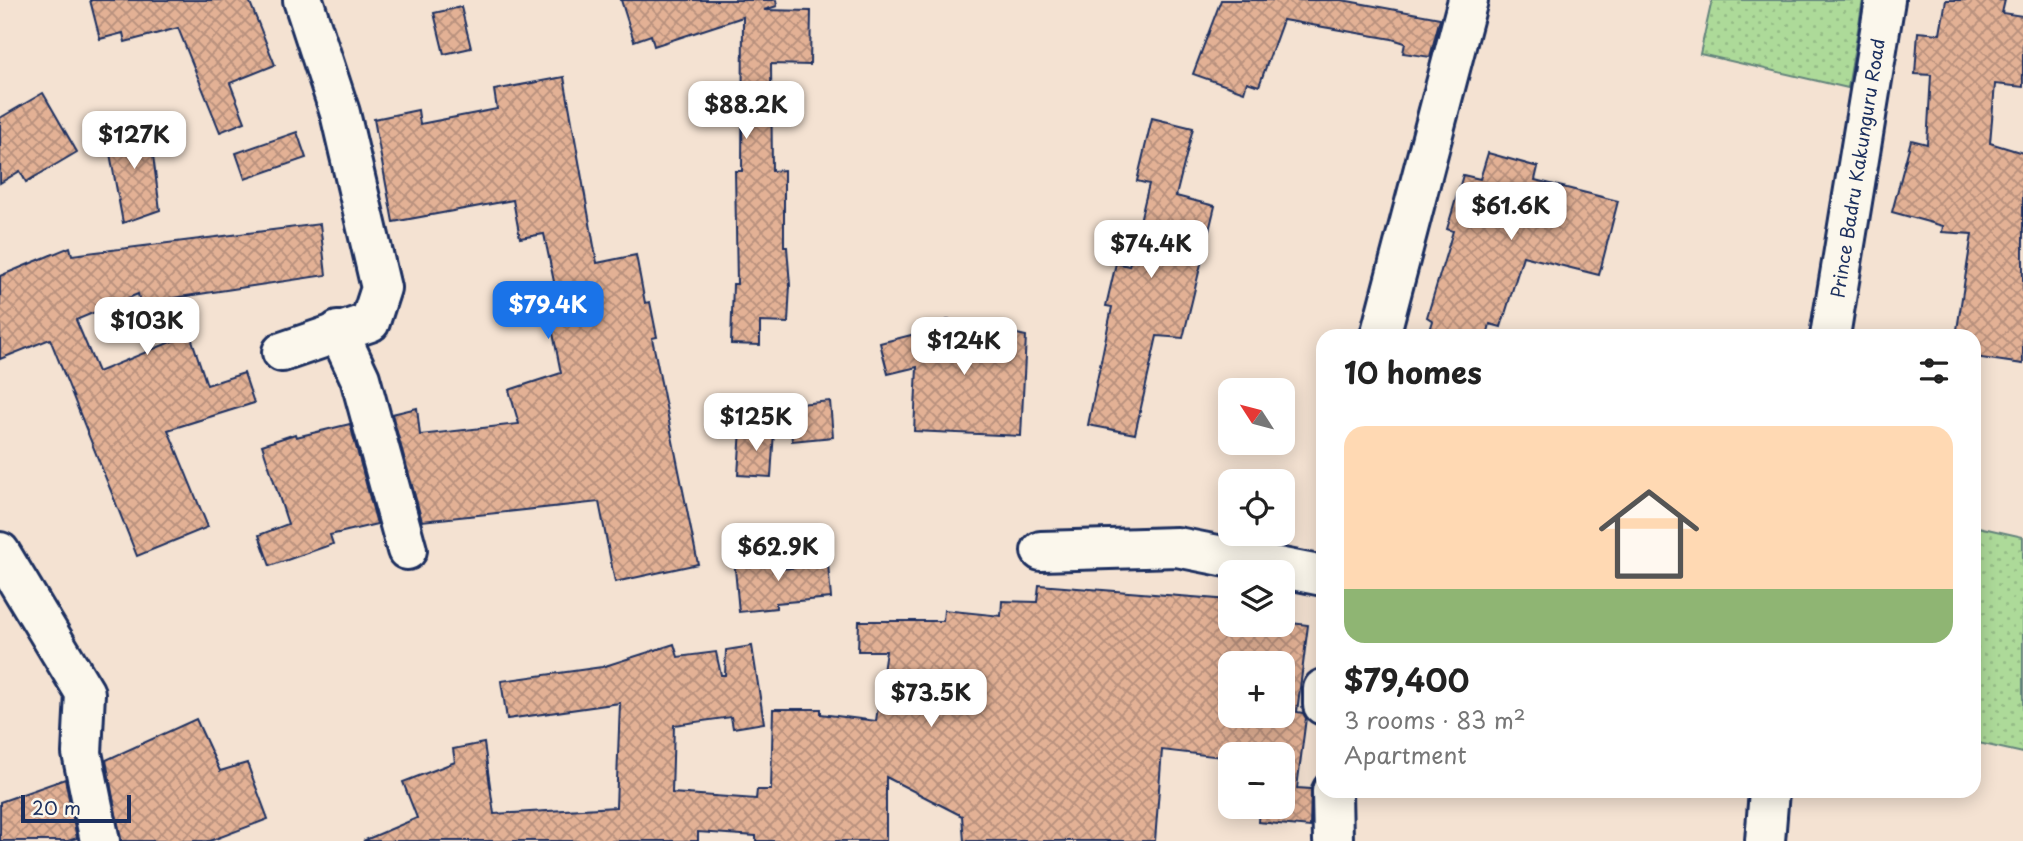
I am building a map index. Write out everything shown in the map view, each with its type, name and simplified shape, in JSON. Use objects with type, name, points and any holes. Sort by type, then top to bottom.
[{"type":"street","points":[[282,352],[370,322],[381,288],[340,113],[303,0]]},
{"type":"street","points":[[1382,329],[1468,0]]},
{"type":"street","name":"Prince Badru Kakunguru Road","points":[[1831,329],[1885,0]]},
{"type":"street","points":[[338,331],[360,378],[407,551]]},
{"type":"street","points":[[1041,551],[1177,547],[1316,575]]},
{"type":"street","points":[[0,552],[85,693],[82,753],[100,841]]},
{"type":"street","points":[[1332,798],[1333,841]]},
{"type":"street","points":[[1765,841],[1768,798]]},
{"type":"green space","points":[[1712,0],[1863,0],[1848,88],[1700,54]]},
{"type":"green space","points":[[1981,528],[2023,537],[2023,753],[1981,744]]},
{"type":"building","points":[[90,0],[249,0],[275,65],[230,83],[245,122],[220,132],[178,28],[125,42],[123,33],[100,39]]},
{"type":"building","points":[[621,0],[776,0],[777,6],[764,10],[811,11],[810,65],[771,64],[772,171],[784,170],[784,247],[787,247],[790,285],[788,323],[760,322],[760,345],[731,344],[733,284],[737,284],[735,171],[742,171],[743,17],[654,46],[651,35],[634,41]]},
{"type":"building","points":[[1221,0],[1342,0],[1440,18],[1430,57],[1403,53],[1405,43],[1392,39],[1283,20],[1259,86],[1247,82],[1244,92],[1193,74]]},
{"type":"building","points":[[1946,0],[2005,0],[2002,13],[2023,16],[2023,87],[1995,84],[1990,143],[2023,153],[2023,364],[1981,358],[1981,329],[1957,329],[1972,234],[1942,232],[1943,226],[1892,212],[1911,140],[1927,144],[1931,75],[1915,74],[1918,32],[1940,34]]},
{"type":"building","points":[[461,7],[471,48],[444,54],[434,13]]},
{"type":"building","points":[[564,77],[597,263],[636,255],[645,303],[650,302],[657,337],[652,338],[698,564],[615,582],[599,502],[422,521],[392,414],[417,408],[420,435],[519,424],[509,390],[561,373],[546,298],[557,296],[544,234],[520,238],[513,200],[393,222],[374,119],[418,110],[420,124],[497,109],[494,90]]},
{"type":"building","points":[[43,93],[77,152],[26,182],[20,171],[0,183],[0,118]]},
{"type":"building","points":[[1152,118],[1193,128],[1176,196],[1215,206],[1183,338],[1157,336],[1135,434],[1088,425],[1112,307],[1106,306],[1116,263],[1129,266],[1149,184],[1137,181]]},
{"type":"building","points":[[149,124],[160,210],[123,223],[106,132]]},
{"type":"building","points":[[297,132],[306,158],[245,179],[236,153]]},
{"type":"building","points":[[1488,153],[1538,167],[1535,180],[1618,201],[1599,275],[1523,256],[1501,327],[1490,324],[1489,329],[1430,329],[1433,321],[1427,317],[1453,231],[1447,229],[1463,175],[1480,179]]},
{"type":"building","points":[[320,224],[326,275],[140,303],[138,294],[76,320],[98,372],[190,334],[207,385],[244,373],[254,403],[168,430],[208,527],[137,556],[50,339],[0,359],[0,276],[70,247],[72,255]]},
{"type":"building","points":[[947,320],[1003,323],[1003,331],[1026,336],[1021,436],[914,431],[917,367],[888,374],[880,343],[919,333],[919,328],[947,329]]},
{"type":"building","points":[[830,401],[833,437],[792,441],[789,405]]},
{"type":"building","points":[[350,424],[377,524],[330,535],[333,544],[270,566],[259,535],[288,524],[262,445],[295,434],[296,437]]},
{"type":"building","points":[[741,429],[774,431],[771,477],[738,475]]},
{"type":"building","points":[[771,554],[773,570],[828,564],[831,598],[776,603],[776,608],[739,612],[734,558]]},
{"type":"building","points":[[1039,585],[1218,599],[1218,637],[1295,637],[1295,623],[1308,625],[1297,712],[1303,713],[1306,718],[1297,788],[1311,789],[1310,827],[1258,822],[1258,819],[1295,819],[1295,742],[1218,742],[1218,757],[1162,750],[1155,841],[964,841],[962,816],[886,777],[886,841],[756,841],[756,836],[698,832],[698,841],[363,841],[417,818],[403,782],[455,762],[453,749],[484,743],[494,814],[616,807],[620,703],[507,719],[501,681],[602,667],[674,644],[678,657],[716,652],[721,675],[725,675],[726,650],[752,646],[764,723],[733,728],[731,717],[674,725],[672,793],[756,799],[757,790],[771,790],[773,709],[821,709],[821,714],[876,721],[886,651],[858,651],[859,621],[943,621],[944,610],[1001,616],[1002,601],[1037,602]]},
{"type":"building","points":[[196,719],[220,771],[247,763],[268,819],[210,841],[121,841],[106,760]]},
{"type":"building","points":[[65,779],[77,838],[68,841],[0,841],[0,802]]}]
